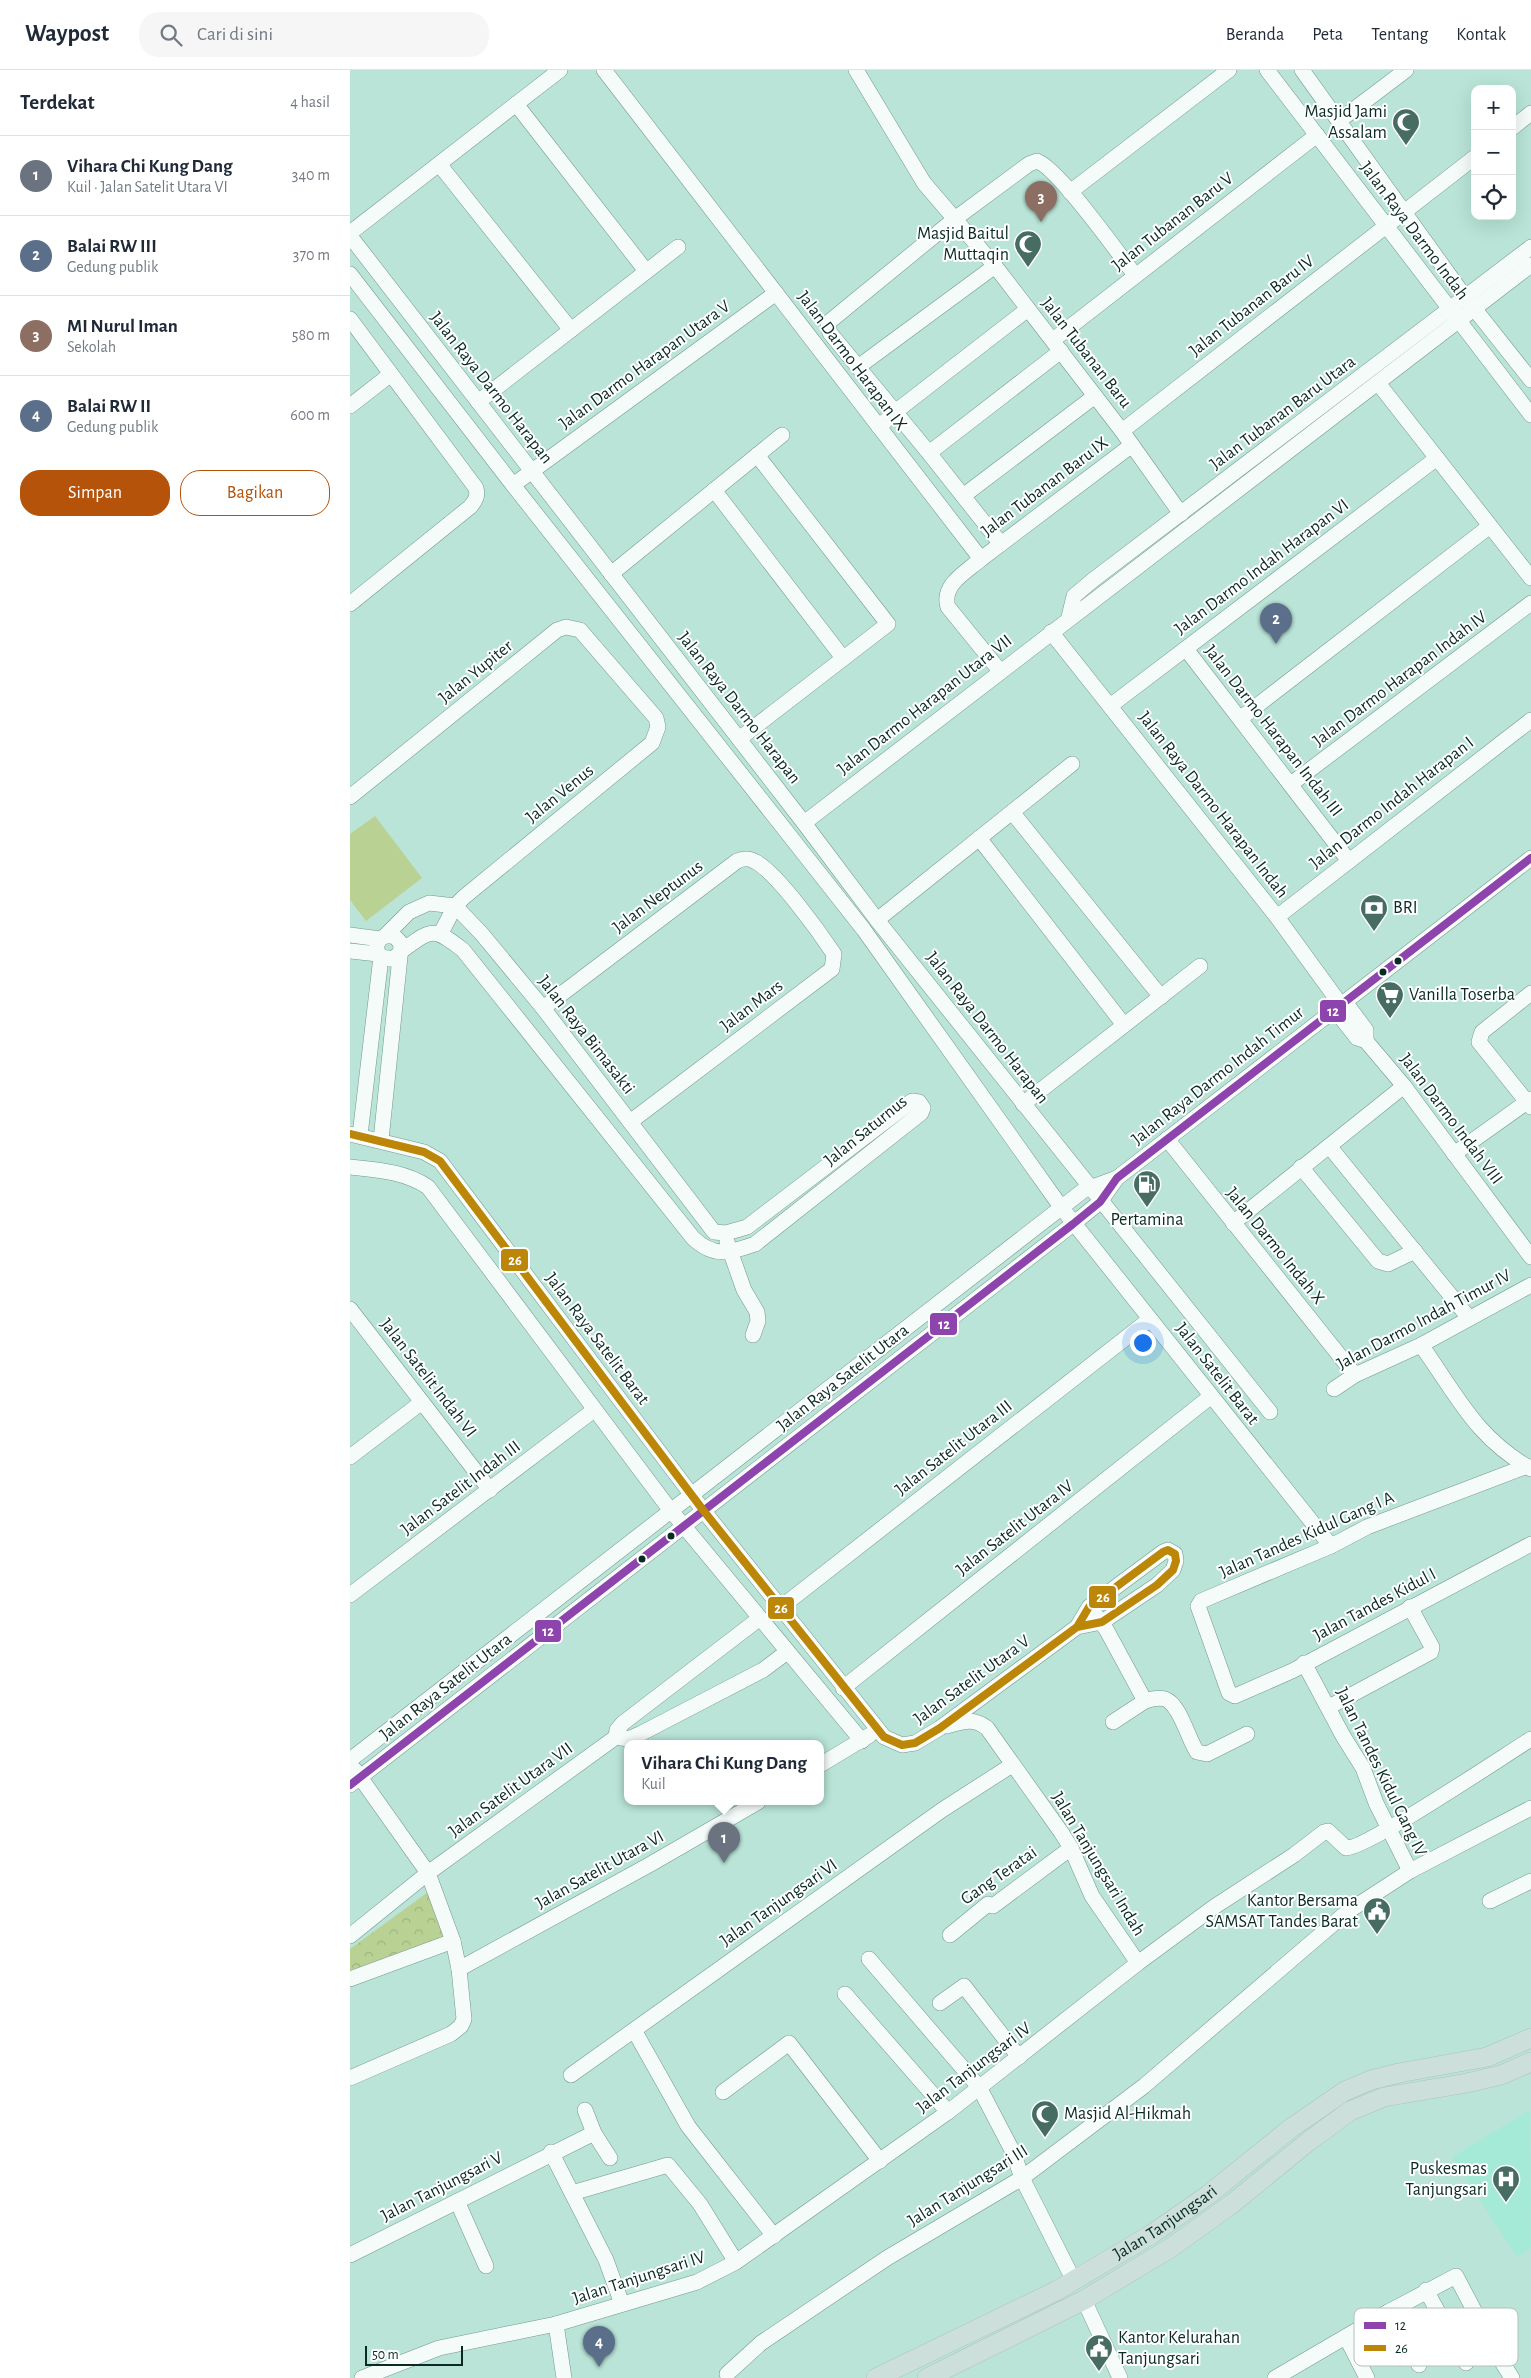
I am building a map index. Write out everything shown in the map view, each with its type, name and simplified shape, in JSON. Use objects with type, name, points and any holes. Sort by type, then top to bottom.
[{"type":"main road","name":"Jalan Tanjungsari","points":[[876,2378],[1069,2271],[1152,2234],[1208,2195],[1291,2128],[1345,2091],[1371,2080],[1496,2054],[1531,2038]]},
{"type":"main road","name":"Jalan Tanjungsari","points":[[927,2378],[1084,2300],[1172,2247],[1233,2203],[1316,2135],[1350,2111],[1384,2097],[1501,2075],[1531,2062]]},
{"type":"main road","points":[[1447,2064],[1460,2073],[1450,2086],[1436,2075],[1447,2064]]},
{"type":"street","points":[[350,235],[560,70]]},
{"type":"street","name":"Jalan Darmo Harapan IX","points":[[604,70],[981,559]]},
{"type":"street","name":"Jalan Tubanan Baru","points":[[856,70],[924,183],[956,218],[995,266],[1122,431],[1181,514]]},
{"type":"street","points":[[1070,192],[1229,70]]},
{"type":"street","name":"Jalan Raya Darmo Indah","points":[[1267,70],[1531,416]]},
{"type":"street","points":[[1302,70],[1475,309],[1529,373]]},
{"type":"street","points":[[1340,120],[1406,70]]},
{"type":"street","points":[[516,104],[646,271]]},
{"type":"street","points":[[1516,125],[1531,113]]},
{"type":"street","name":"Jalan Tubanan Baru V","points":[[930,453],[1057,346],[1135,275],[1317,135]]},
{"type":"street","name":"Jalan Tubanan Baru IV","points":[[1122,431],[1471,160]]},
{"type":"street","points":[[1001,544],[930,453],[830,333],[828,327],[833,318],[956,218],[1028,164],[1037,161],[1046,165],[1070,192],[1135,275]]},
{"type":"street","points":[[439,164],[571,330]]},
{"type":"street","name":"Jalan Raya Darmo Harapan","points":[[350,235],[877,920],[1023,1104],[1086,1188],[1270,1412]]},
{"type":"street","name":"Jalan Tubanan Baru Utara","points":[[1070,617],[1077,593],[1264,450],[1454,315],[1466,296],[1531,246]]},
{"type":"street","points":[[478,402],[678,247]]},
{"type":"street","points":[[1454,315],[1475,309],[1531,265]]},
{"type":"street","points":[[858,367],[995,266]]},
{"type":"street","points":[[350,274],[513,485],[864,930],[1063,1206],[1076,1221]]},
{"type":"street","name":"Jalan Darmo Harapan Utara V","points":[[513,485],[776,293]]},
{"type":"street","points":[[879,427],[895,412],[1028,309]]},
{"type":"street","name":"Jalan Darmo Harapan Utara VII","points":[[804,823],[1070,617],[1378,383],[1454,315]]},
{"type":"street","points":[[350,319],[476,488],[477,498],[470,507],[350,604]]},
{"type":"street","points":[[350,406],[391,374]]},
{"type":"street","points":[[1378,383],[1531,578]]},
{"type":"street","points":[[963,496],[1095,396]]},
{"type":"street","points":[[611,574],[782,435]]},
{"type":"street","name":"Jalan Tubanan Baru IX","points":[[981,559],[1132,445]]},
{"type":"street","points":[[1264,450],[1274,462]]},
{"type":"street","points":[[739,739],[843,658],[887,627],[888,622],[757,455]]},
{"type":"street","name":"Jalan Darmo Indah Harapan VI","points":[[1110,706],[1436,458]]},
{"type":"street","points":[[714,490],[843,658]]},
{"type":"street","points":[[1241,718],[1490,526]]},
{"type":"street","points":[[981,559],[949,586],[946,599],[948,607],[1000,671]]},
{"type":"street","name":"Jalan Darmo Harapan Indah IV","points":[[1291,784],[1531,603]]},
{"type":"street","name":"Jalan Yupiter","points":[[350,797],[557,630],[566,627],[580,630],[622,678]]},
{"type":"street","name":"Jalan Raya Darmo Harapan Indah","points":[[1051,632],[1277,917],[1340,1006],[1366,1030],[1366,1040]]},
{"type":"street","name":"Jalan Darmo Harapan Indah III","points":[[1186,649],[1241,718],[1349,861]]},
{"type":"street","name":"Jalan Venus","points":[[441,934],[455,906],[652,743],[658,727],[656,718],[622,678]]},
{"type":"street","name":"Jalan Darmo Indah Harapan I","points":[[1277,917],[1531,720]]},
{"type":"street","points":[[877,920],[1072,764]]},
{"type":"street","points":[[1012,812],[1161,997]]},
{"type":"street","points":[[979,838],[1124,1025]]},
{"type":"street","name":"Jalan Raya Darmo Indah Timur","points":[[1098,1203],[1117,1178],[1531,858]]},
{"type":"street","name":"Jalan Neptunus","points":[[543,1008],[737,861],[750,859],[764,867],[794,901]]},
{"type":"street","name":"Jalan Mars","points":[[630,1122],[832,969],[834,954],[794,901]]},
{"type":"street","points":[[355,1134],[379,955],[376,946],[382,937],[409,912],[429,903],[455,906]]},
{"type":"street","name":"Jalan Raya Bimasakti","points":[[455,906],[481,933],[543,1008],[710,1230],[726,1233]]},
{"type":"street","points":[[350,950],[392,959],[419,938],[433,933],[441,934],[463,950],[693,1238],[711,1251],[729,1252]]},
{"type":"street","points":[[350,935],[382,937],[389,935],[398,938],[400,942],[381,1140]]},
{"type":"street","points":[[1023,1104],[1200,966]]},
{"type":"street","points":[[1454,1154],[1530,1102],[1479,1042],[1479,1038],[1482,1032],[1531,993]]},
{"type":"street","name":"Jalan Darmo Indah VIII","points":[[1366,1040],[1404,1086],[1531,1257]]},
{"type":"street","points":[[1233,1223],[1404,1086]]},
{"type":"street","name":"Jalan Saturnus","points":[[726,1233],[738,1231],[754,1222],[912,1101],[919,1102],[923,1108],[920,1113],[754,1244],[729,1252]]},
{"type":"street","name":"Jalan Raya Satelit Barat","points":[[355,1134],[424,1152],[440,1161],[691,1495]]},
{"type":"street","name":"Jalan Darmo Indah X","points":[[1167,1140],[1355,1376]]},
{"type":"street","points":[[1329,1146],[1469,1318]]},
{"type":"street","points":[[350,1167],[391,1172],[414,1178],[428,1187],[671,1511],[862,1741]]},
{"type":"street","points":[[1301,1167],[1378,1262],[1388,1264],[1415,1251]]},
{"type":"street","name":"Jalan Raya Darmo Indah Timur","points":[[1086,1188],[1117,1178]]},
{"type":"street","name":"Jalan Raya Satelit Utara","points":[[350,1762],[1086,1188]]},
{"type":"street","name":"Jalan Raya Satelit Utara","points":[[355,1781],[1098,1203]]},
{"type":"street","name":"Jalan Satelit Barat","points":[[1076,1221],[1210,1397],[1328,1542]]},
{"type":"street","points":[[726,1233],[729,1252],[744,1290],[757,1312],[758,1321],[753,1336]]},
{"type":"street","name":"Jalan Darmo Indah Timur IV","points":[[1334,1389],[1355,1376],[1421,1345],[1531,1285]]},
{"type":"street","name":"Jalan Satelit Indah VI","points":[[352,1314],[490,1490]]},
{"type":"street","name":"Jalan Satelit Utara III","points":[[780,1608],[1150,1318]]},
{"type":"street","points":[[1421,1345],[1464,1410],[1488,1436],[1521,1462]]},
{"type":"street","name":"Jalan Satelit Utara IV","points":[[843,1688],[1210,1397]]},
{"type":"street","points":[[350,1457],[422,1402]]},
{"type":"street","name":"Jalan Satelit Indah III","points":[[350,1596],[594,1410]]},
{"type":"street","name":"Jalan Tandes Kidul Gang I A","points":[[1235,1696],[1229,1693],[1199,1603],[1328,1542],[1366,1528],[1521,1462]]},
{"type":"street","points":[[691,1495],[843,1688],[881,1733],[862,1741],[824,1763]]},
{"type":"street","name":"Jalan Tandes Kidul I","points":[[1235,1696],[1304,1663],[1531,1544]]},
{"type":"street","name":"Jalan Satelit Utara V","points":[[881,1733],[902,1745],[908,1745],[915,1743],[940,1728],[1077,1627],[1089,1607],[1163,1552],[1168,1550],[1175,1554],[1174,1566],[1167,1576],[1102,1622],[1077,1627]]},
{"type":"street","points":[[1089,1607],[1102,1622],[1145,1701]]},
{"type":"street","points":[[1328,1708],[1431,1652],[1432,1647],[1410,1607]]},
{"type":"street","name":"Jalan Satelit Utara VII","points":[[350,1936],[428,1873],[616,1737],[623,1723],[760,1618]]},
{"type":"street","name":"Jalan Satelit Utara VII","points":[[616,1737],[628,1739],[640,1734],[762,1670],[788,1652]]},
{"type":"street","name":"Jalan Tandes Kidul Gang IV","points":[[1304,1663],[1363,1768],[1388,1828],[1410,1871]]},
{"type":"street","points":[[1113,1722],[1145,1701],[1158,1698],[1169,1702],[1177,1712],[1195,1750],[1200,1754],[1207,1754],[1247,1734]]},
{"type":"street","name":"Jalan Tanjungsari Indah","points":[[940,1728],[969,1720],[980,1723],[987,1728],[1071,1848],[1092,1896],[1138,1963]]},
{"type":"street","points":[[1388,1828],[1531,1739]]},
{"type":"street","points":[[350,1762],[355,1781],[428,1873],[453,1941],[459,1969],[464,2019],[461,2026],[451,2034],[350,2078]]},
{"type":"street","name":"Jalan Tanjungsari VI","points":[[571,2075],[942,1810],[1012,1765]]},
{"type":"street","name":"Jalan Satelit Utara VI","points":[[459,1969],[649,1865],[753,1805]]},
{"type":"street","name":"Jalan Tanjungsari III","points":[[727,2374],[761,2343],[879,2263],[1022,2178],[1144,2086],[1347,1912],[1410,1871],[1531,1808]]},
{"type":"street","name":"Jalan Tanjungsari IV","points":[[362,2378],[456,2343],[556,2324],[697,2282],[736,2262],[948,2112],[1138,1963],[1214,1907],[1294,1855],[1324,1832],[1328,1831],[1348,1848],[1388,1828]]},
{"type":"street","name":"Gang Teratai","points":[[950,1935],[988,1904],[993,1906],[1071,1848]]},
{"type":"street","points":[[1490,1901],[1531,1880]]},
{"type":"street","points":[[350,1979],[453,1941]]},
{"type":"street","points":[[869,1959],[979,2087],[1013,2152],[1022,2178],[1069,2271]]},
{"type":"street","points":[[940,2002],[964,1986],[1019,2057]]},
{"type":"street","points":[[845,1994],[948,2112]]},
{"type":"street","points":[[634,2030],[688,2126],[774,2236]]},
{"type":"street","points":[[723,2092],[789,2043],[880,2161]]},
{"type":"street","points":[[585,2110],[594,2133],[610,2158]]},
{"type":"street","name":"Jalan Tanjungsari V","points":[[350,2255],[551,2152],[594,2133]]},
{"type":"street","points":[[551,2152],[606,2260],[622,2304]]},
{"type":"street","points":[[572,2194],[668,2165],[700,2204],[736,2262]]},
{"type":"street","points":[[457,2201],[486,2266]]},
{"type":"street","points":[[1395,2308],[1426,2290],[1456,2276],[1472,2308]]},
{"type":"street","points":[[1426,2290],[1436,2308]]},
{"type":"street","points":[[1084,2300],[1120,2378]]},
{"type":"street","points":[[556,2324],[564,2378]]},
{"type":"street","points":[[1274,2378],[1295,2373],[1354,2332]]},
{"type":"street","points":[[1346,2337],[1354,2353]]},
{"type":"street","points":[[1361,2366],[1367,2378]]},
{"type":"street","points":[[1504,2366],[1512,2378]]},
{"type":"shaded area","name":"Puskesmas Tanjungsari","points":[[1530,2110],[1531,2248],[1517,2257],[1452,2157]]},
{"type":"green space","points":[[375,816],[422,878],[366,921],[350,900],[350,834]]},
{"type":"green space","points":[[432,1889],[448,1937],[350,1974],[350,1949]]},
{"type":"transit line","name":"12","points":[[350,1785],[1073,1224],[1100,1202],[1117,1178],[1531,858]]},
{"type":"transit line","name":"26","points":[[350,1134],[424,1152],[440,1161],[703,1510],[884,1737],[902,1745],[915,1743],[940,1728],[1077,1627],[1089,1607],[1163,1552],[1168,1550],[1175,1554],[1176,1561],[1173,1570],[1157,1585],[1102,1622],[1077,1627]]},
{"type":"place","name":"Masjid Jami Assalam","points":[[1406,146]]},
{"type":"place","name":"MI Nurul Iman","points":[[1041,222]]},
{"type":"place","name":"Masjid Baitul Muttaqin","points":[[1028,268]]},
{"type":"place","name":"Balai RW III","points":[[1276,644]]},
{"type":"place","name":"BRI","points":[[1374,932]]},
{"type":"place","name":"Vanilla Toserba","points":[[1390,1019]]},
{"type":"place","name":"Pertamina","points":[[1147,1208]]},
{"type":"place","name":"Vihara Chi Kung Dang","points":[[724,1863]]},
{"type":"place","name":"Kantor Bersama SAMSAT Tandes Barat","points":[[1377,1935]]},
{"type":"place","name":"Masjid Al-Hikmah","points":[[1045,2138]]},
{"type":"place","name":"Puskesmas Tanjungsari","points":[[1506,2203]]},
{"type":"place","name":"Balai RW II","points":[[599,2367]]},
{"type":"place","name":"Kantor Kelurahan Tanjungsari","points":[[1099,2372]]}]
